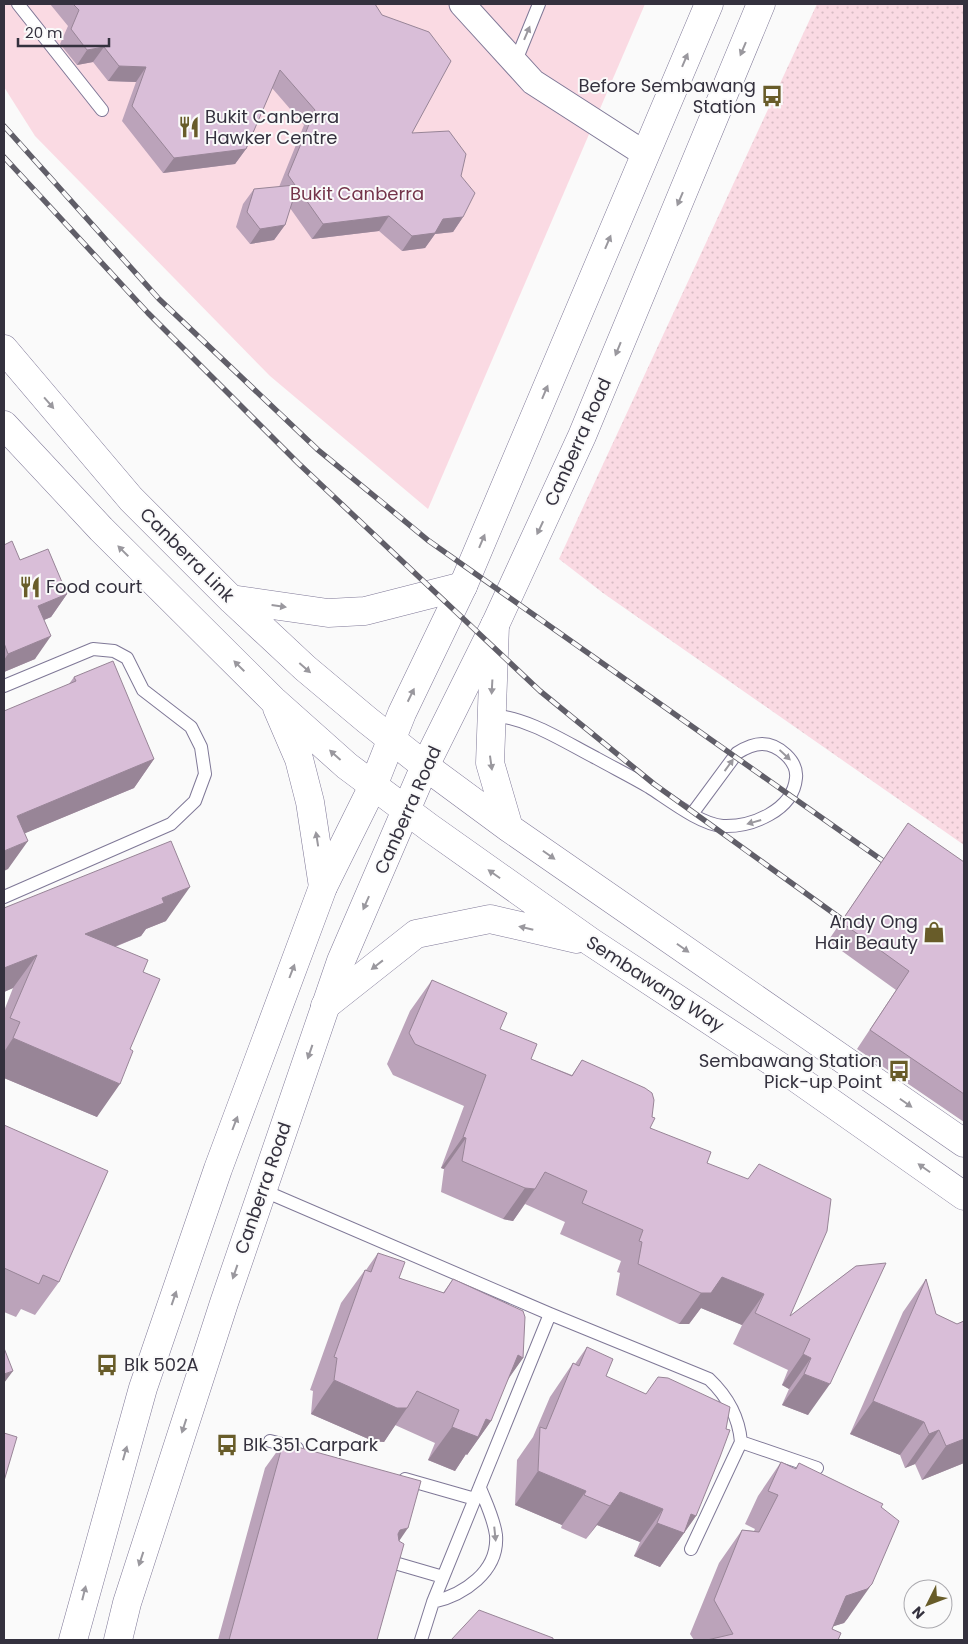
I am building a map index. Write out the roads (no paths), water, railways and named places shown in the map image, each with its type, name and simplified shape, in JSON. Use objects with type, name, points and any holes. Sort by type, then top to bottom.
[{"type":"main road","points":[[72,1640],[143,1388],[218,1169],[323,887],[373,786],[392,740],[463,586],[709,4]]},
{"type":"main road","name":"Canberra Road","points":[[118,1640],[133,1585],[262,1190],[341,961],[425,766],[495,625],[582,436],[761,4]]},
{"type":"main road","name":"Canberra Link","points":[[4,349],[131,499],[231,599],[305,668],[392,740]]},
{"type":"main road","points":[[4,424],[101,530],[273,700],[373,786]]},
{"type":"main road","points":[[231,599],[328,613],[365,611],[463,586]]},
{"type":"main road","points":[[495,625],[490,763],[509,828]]},
{"type":"main road","points":[[273,700],[299,759],[310,802],[323,887]]},
{"type":"main road","points":[[392,740],[509,828],[964,1143]]},
{"type":"main road","name":"Sembawang Way","points":[[373,786],[591,942],[782,1068],[964,1196]]},
{"type":"main road","points":[[325,1006],[416,934],[490,919],[591,942]]},
{"type":"street","points":[[462,4],[533,82],[645,154]]},
{"type":"lane","points":[[18,4],[102,110]]},
{"type":"lane","points":[[515,63],[539,4]]},
{"type":"lane","points":[[4,686],[93,649],[114,651],[127,658],[143,690],[192,727],[201,747],[205,774],[195,801],[171,824],[4,897]]},
{"type":"lane","points":[[491,715],[504,716],[550,733],[649,787],[692,814],[721,826],[744,825],[762,820],[778,808],[791,793],[796,777],[792,760],[778,748],[763,744],[747,747],[737,753],[692,814]]},
{"type":"lane","points":[[262,1190],[550,1314],[709,1379],[720,1390],[740,1425],[741,1442],[691,1549]]},
{"type":"lane","points":[[421,1640],[433,1602],[550,1314]]},
{"type":"lane","points":[[270,1441],[308,1451]]},
{"type":"lane","points":[[741,1442],[817,1468]]},
{"type":"lane","points":[[391,1475],[477,1494],[492,1518],[496,1536],[495,1552],[483,1573],[467,1589],[451,1598],[433,1602]]},
{"type":"lane","points":[[388,1562],[443,1577]]},
{"type":"railway","points":[[4,126],[159,299],[317,449],[429,541],[893,868]]},
{"type":"railway","points":[[4,157],[148,313],[298,463],[540,691],[654,784],[854,928]]},
{"type":"place","name":"Before Sembawang Station","points":[[772,96]]},
{"type":"place","name":"Bukit Canberra Hawker Centre","points":[[189,127]]},
{"type":"place","name":"Food court","points":[[30,587]]},
{"type":"place","name":"Andy Ong Hair Beauty","points":[[934,932]]},
{"type":"place","name":"Sembawang Station Pick-up Point","points":[[899,1071]]},
{"type":"place","name":"Blk 502A","points":[[107,1365]]},
{"type":"place","name":"Blk 351 Carpark","points":[[227,1445]]},
{"type":"park label","name":"Bukit Canberra","points":[[357,194]]}]
